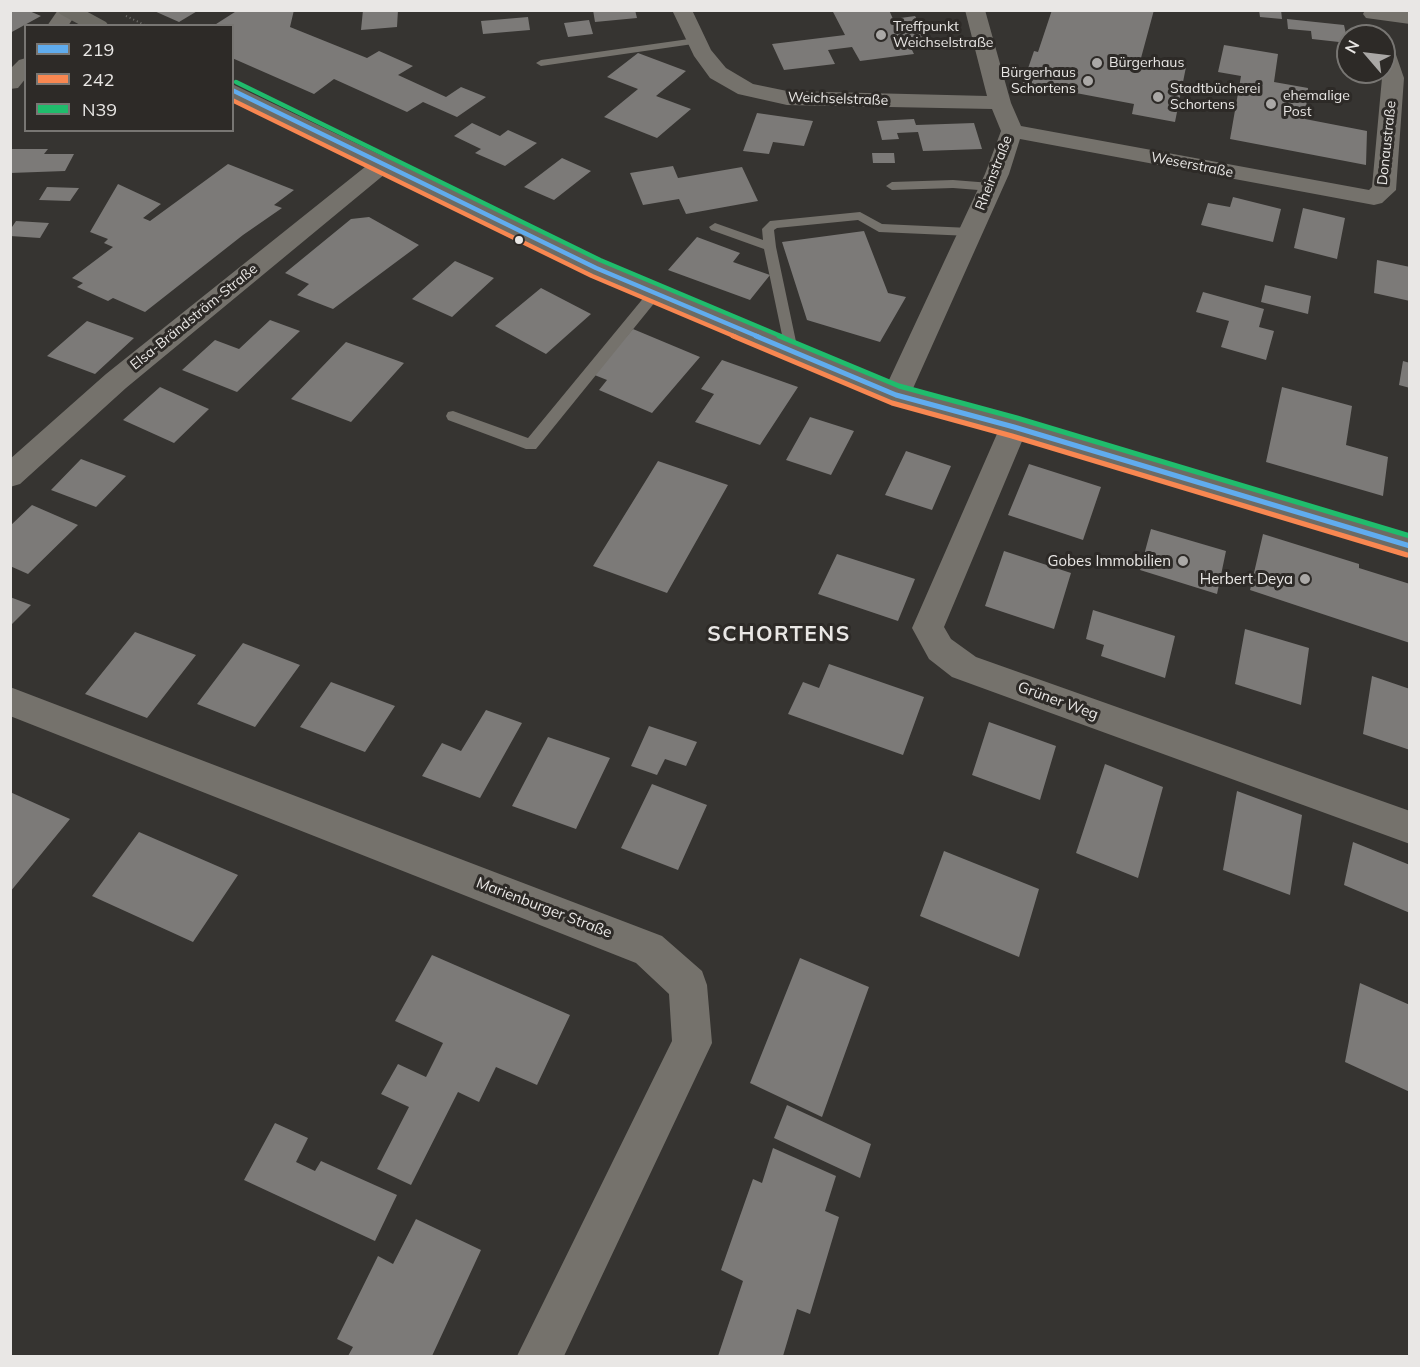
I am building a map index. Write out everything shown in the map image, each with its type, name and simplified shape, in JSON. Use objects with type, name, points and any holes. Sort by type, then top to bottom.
[{"type":"street","name":"Weichselstraße","points":[[682,10],[701,52],[718,73],[746,88],[787,98],[1000,103]]},
{"type":"street","name":"Rheinstraße","points":[[896,395],[991,187],[1012,131],[1000,103],[975,10]]},
{"type":"street","points":[[58,24],[68,11],[95,24]]},
{"type":"street","points":[[1373,12],[1410,18]]},
{"type":"street","points":[[10,83],[24,66]]},
{"type":"street","name":"Donaustraße","points":[[1374,198],[1384,190],[1393,84]]},
{"type":"street","points":[[234,91],[531,238],[896,395],[1014,427],[1410,546]]},
{"type":"street","name":"Weserstraße","points":[[1012,131],[1374,198]]},
{"type":"street","name":"Elsa-Brändström-Straße","points":[[10,476],[116,381],[382,164]]},
{"type":"street","name":"Grüner Weg","points":[[1014,427],[928,628],[940,650],[964,668],[1410,828]]},
{"type":"street","name":"Marienburger Straße","points":[[10,701],[649,949],[688,985],[692,1043],[540,1356]]},
{"type":"lane","points":[[541,63],[696,41]]},
{"type":"lane","points":[[892,186],[953,184],[991,187]]},
{"type":"lane","points":[[791,351],[770,248],[768,229],[774,224],[860,216],[879,228],[970,232]]},
{"type":"lane","points":[[715,227],[770,248]]},
{"type":"lane","points":[[453,416],[531,445],[656,293]]},
{"type":"path","points":[[125,15],[143,24]]},
{"type":"building","points":[[10,10],[27,10],[41,16],[24,24],[10,33]]},
{"type":"building","points":[[152,10],[199,10],[179,22]]},
{"type":"building","points":[[238,10],[294,10],[290,27],[367,58],[379,51],[413,66],[398,75],[446,97],[461,87],[486,97],[457,117],[423,102],[407,112],[334,79],[314,94],[234,59],[234,24],[216,24]]},
{"type":"building","points":[[363,10],[398,10],[397,27],[361,30]]},
{"type":"building","points":[[593,10],[635,10],[637,18],[595,22]]},
{"type":"building","points":[[832,10],[889,10],[893,19],[915,16],[929,40],[908,42],[914,54],[860,61],[852,47],[828,50],[835,64],[784,70],[772,44],[845,35]]},
{"type":"building","name":"Bürgerhaus","points":[[1052,10],[1154,10],[1141,58],[1186,67],[1175,122],[1132,114],[1134,104],[1023,83],[1034,51],[1038,52]]},
{"type":"building","points":[[1259,10],[1281,10],[1282,19],[1260,17]]},
{"type":"building","points":[[528,17],[530,30],[483,34],[481,21]]},
{"type":"building","points":[[1287,19],[1336,24],[1336,42],[1312,39],[1311,31],[1288,29]]},
{"type":"building","points":[[589,20],[593,34],[568,37],[564,23]]},
{"type":"building","name":"ehemalige Post","points":[[1224,45],[1278,54],[1274,82],[1308,88],[1305,119],[1367,131],[1366,165],[1230,139],[1241,76],[1218,72]]},
{"type":"building","points":[[638,53],[686,71],[656,96],[691,109],[657,138],[604,117],[638,89],[607,77]]},
{"type":"building","points":[[757,113],[813,121],[804,146],[773,142],[769,154],[743,151]]},
{"type":"building","points":[[914,119],[916,125],[974,123],[982,149],[923,151],[918,132],[897,133],[899,139],[882,140],[877,121]]},
{"type":"building","points":[[472,123],[500,136],[508,130],[537,143],[505,166],[475,153],[481,149],[454,136]]},
{"type":"building","points":[[10,149],[48,149],[44,154],[74,154],[65,171],[10,173]]},
{"type":"building","points":[[872,153],[894,153],[895,163],[873,163]]},
{"type":"building","points":[[562,158],[591,171],[554,200],[524,187]]},
{"type":"building","points":[[228,164],[294,190],[274,205],[282,208],[243,235],[145,312],[113,298],[108,301],[77,287],[83,283],[72,278],[113,247],[104,243],[108,239],[90,232],[118,184],[161,204],[143,218],[150,221]]},
{"type":"building","points":[[673,166],[678,178],[742,167],[758,201],[686,214],[679,199],[643,205],[630,173]]},
{"type":"building","points":[[47,187],[79,188],[70,201],[39,200]]},
{"type":"building","points":[[1233,197],[1281,209],[1273,242],[1201,225],[1208,203],[1230,207]]},
{"type":"building","points":[[1303,208],[1345,218],[1337,259],[1294,248]]},
{"type":"building","points":[[369,217],[419,245],[333,309],[297,295],[309,284],[285,273],[351,219]]},
{"type":"building","points":[[16,221],[49,223],[40,238],[10,236],[10,230]]},
{"type":"building","points":[[864,231],[888,293],[906,297],[880,342],[807,320],[782,242]]},
{"type":"building","points":[[697,237],[740,253],[733,262],[770,275],[750,300],[668,270]]},
{"type":"building","points":[[1377,260],[1410,267],[1410,301],[1374,293]]},
{"type":"building","points":[[455,261],[494,278],[452,317],[412,299]]},
{"type":"building","points":[[1265,285],[1311,296],[1308,314],[1261,302]]},
{"type":"building","points":[[541,288],[591,314],[546,354],[495,326]]},
{"type":"building","points":[[1203,292],[1264,309],[1259,327],[1274,331],[1266,360],[1221,347],[1229,321],[1196,312]]},
{"type":"building","points":[[270,320],[300,331],[237,392],[182,370],[215,340],[239,349]]},
{"type":"building","points":[[87,321],[134,338],[95,374],[47,356]]},
{"type":"building","points":[[633,329],[700,357],[652,413],[599,390],[607,380],[592,374]]},
{"type":"building","points":[[346,342],[404,363],[351,422],[291,399]]},
{"type":"building","points":[[722,360],[798,387],[760,445],[695,422],[714,394],[701,389]]},
{"type":"building","points":[[1403,361],[1410,363],[1410,388],[1399,385]]},
{"type":"building","points":[[160,387],[209,409],[174,443],[123,420]]},
{"type":"building","points":[[1282,387],[1352,406],[1346,445],[1388,457],[1383,496],[1266,462]]},
{"type":"building","points":[[810,417],[854,431],[831,475],[786,460]]},
{"type":"building","points":[[906,451],[951,466],[932,510],[885,495]]},
{"type":"building","points":[[81,459],[126,476],[96,507],[51,490]]},
{"type":"building","points":[[658,461],[728,485],[667,593],[593,566]]},
{"type":"building","points":[[1029,464],[1101,487],[1083,540],[1008,515]]},
{"type":"building","points":[[32,505],[78,525],[28,574],[10,566],[10,526]]},
{"type":"building","name":"Gobes Immobilien","points":[[1151,529],[1226,551],[1217,594],[1140,570]]},
{"type":"building","name":"Herbert Deya","points":[[1263,534],[1359,564],[1359,568],[1410,584],[1410,643],[1250,590]]},
{"type":"building","points":[[1004,551],[1071,573],[1054,629],[985,606]]},
{"type":"building","points":[[837,554],[915,579],[898,621],[818,594]]},
{"type":"building","points":[[10,597],[31,605],[10,626]]},
{"type":"building","points":[[1093,610],[1175,636],[1165,678],[1101,656],[1104,645],[1086,639]]},
{"type":"building","points":[[1245,629],[1309,648],[1301,705],[1235,684]]},
{"type":"building","points":[[135,632],[196,655],[147,718],[85,694]]},
{"type":"building","points":[[243,643],[300,665],[255,727],[197,704]]},
{"type":"building","points":[[829,664],[924,697],[903,755],[788,714],[803,682],[819,688]]},
{"type":"building","points":[[1372,676],[1410,689],[1410,750],[1363,734]]},
{"type":"building","points":[[331,682],[395,706],[365,752],[300,727]]},
{"type":"building","points":[[486,710],[522,723],[480,798],[422,776],[442,743],[461,751]]},
{"type":"building","points":[[989,722],[1056,746],[1040,800],[972,775]]},
{"type":"building","points":[[649,726],[697,742],[686,766],[665,759],[657,775],[631,766]]},
{"type":"building","points":[[548,737],[610,758],[576,829],[512,806]]},
{"type":"building","points":[[1105,764],[1163,787],[1138,878],[1076,853]]},
{"type":"building","points":[[652,784],[707,805],[678,870],[621,848]]},
{"type":"building","points":[[1237,791],[1302,815],[1290,895],[1223,870]]},
{"type":"building","points":[[10,792],[70,819],[10,892]]},
{"type":"building","points":[[139,832],[238,875],[193,942],[92,896]]},
{"type":"building","points":[[1353,842],[1410,865],[1410,913],[1344,885]]},
{"type":"building","points":[[944,851],[1039,889],[1019,957],[920,916]]},
{"type":"building","points":[[432,955],[570,1015],[537,1085],[496,1067],[479,1102],[458,1092],[411,1185],[377,1169],[409,1107],[381,1094],[398,1064],[426,1077],[443,1043],[395,1021]]},
{"type":"building","points":[[800,958],[869,987],[822,1117],[750,1083]]},
{"type":"building","points":[[1360,983],[1410,1005],[1410,1092],[1345,1062]]},
{"type":"building","points":[[787,1105],[871,1144],[860,1178],[774,1138]]},
{"type":"building","points":[[275,1123],[308,1138],[296,1162],[315,1171],[321,1161],[397,1195],[375,1241],[244,1180]]},
{"type":"building","points":[[773,1148],[836,1176],[825,1211],[839,1217],[810,1314],[797,1309],[783,1356],[718,1356],[743,1281],[721,1270],[753,1179],[762,1183]]},
{"type":"building","points":[[416,1219],[481,1250],[432,1356],[348,1356],[353,1347],[337,1339],[378,1256],[393,1264]]},
{"type":"transit line","name":"N39","points":[[236,82],[600,260],[899,386],[1017,418],[1410,536]]},
{"type":"transit line","name":"219","points":[[234,91],[596,268],[896,395],[1014,427],[1410,546]]},
{"type":"transit line","name":"242","points":[[234,101],[592,276],[892,403],[1012,436],[1407,555]]},
{"type":"place","name":"Treffpunkt Weichselstraße","points":[[881,35]]},
{"type":"place","name":"Bürgerhaus","points":[[1097,63]]},
{"type":"place","name":"Bürgerhaus Schortens","points":[[1088,81]]},
{"type":"place","name":"Stadtbücherei Schortens","points":[[1158,97]]},
{"type":"place","name":"ehemalige Post","points":[[1271,104]]},
{"type":"place","name":"Gobes Immobilien","points":[[1183,561]]},
{"type":"place","name":"Herbert Deya","points":[[1305,579]]},
{"type":"district","name":"SCHORTENS","points":[[779,635]]}]
